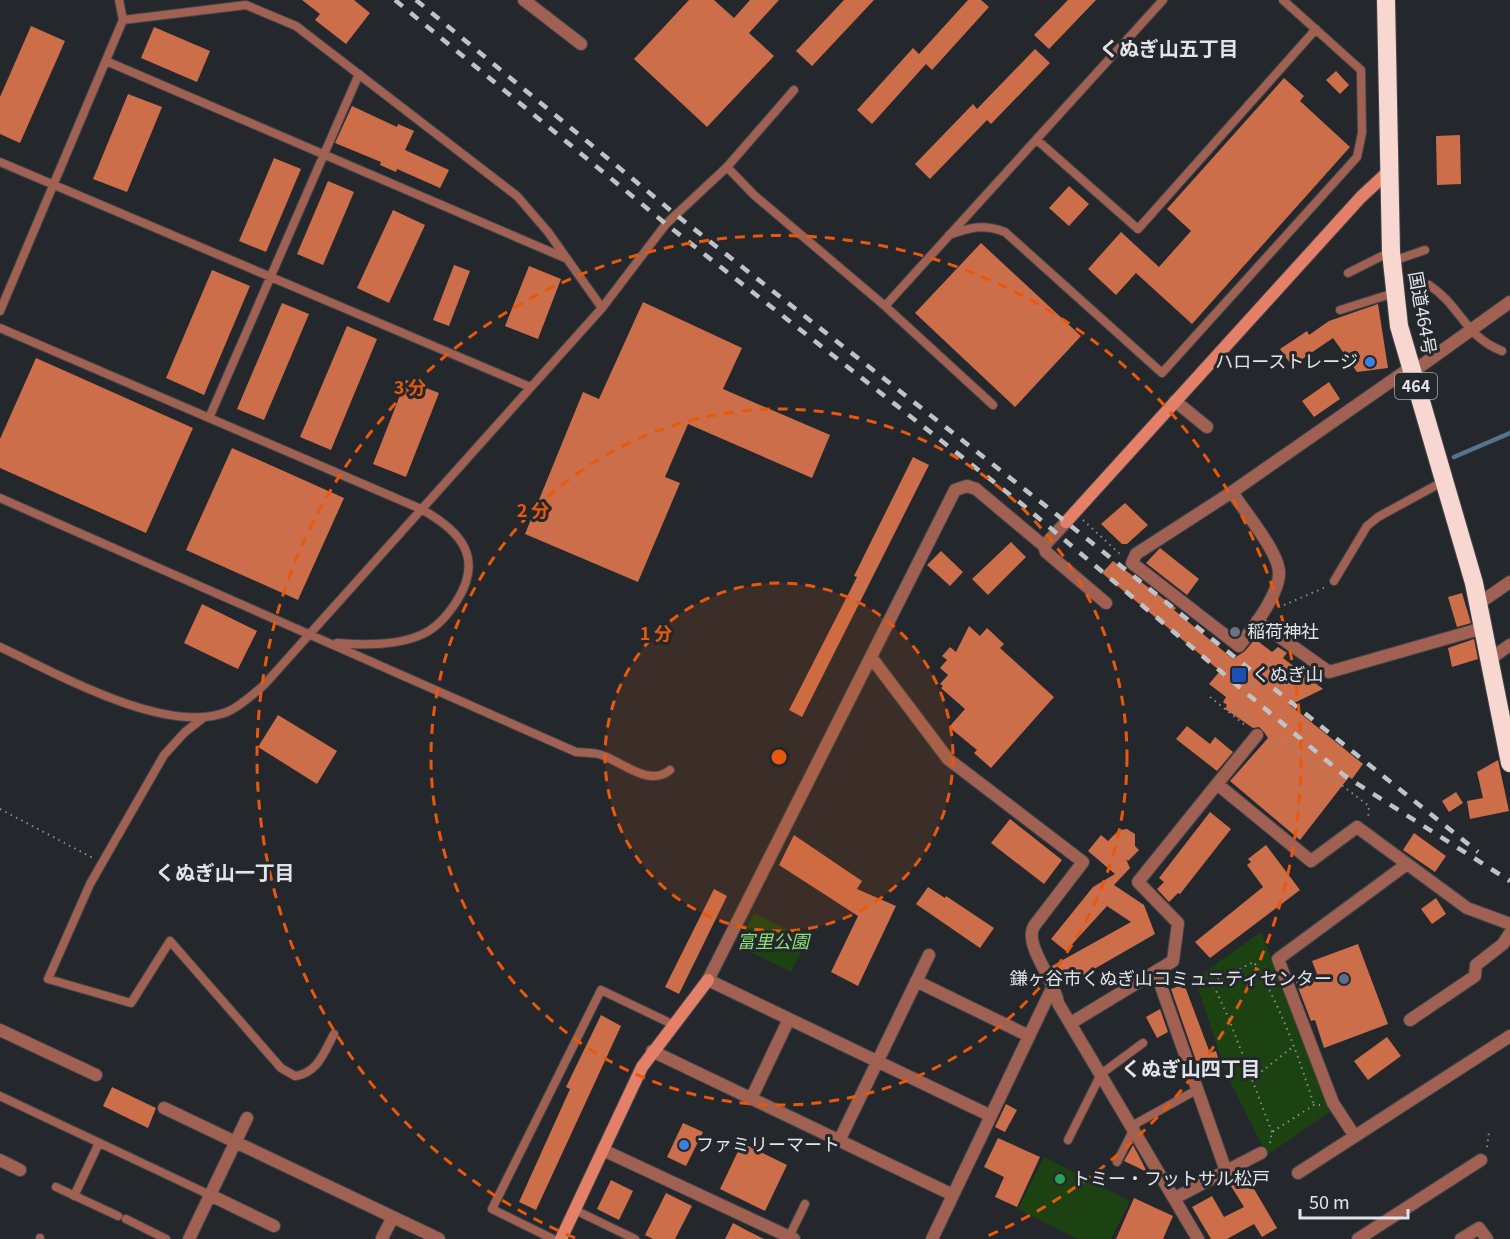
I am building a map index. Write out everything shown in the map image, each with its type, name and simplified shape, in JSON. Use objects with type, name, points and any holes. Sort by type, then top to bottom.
[{"type":"highway","name":"国道464号","points":[[1386,0],[1391,257],[1399,326],[1463,541],[1490,659],[1510,763]]},
{"type":"street","points":[[524,0],[581,44]]},
{"type":"street","points":[[1044,546],[1361,197],[1389,171]]},
{"type":"street","points":[[1232,492],[1275,558],[1279,570],[1278,581],[1260,618],[1239,646],[1128,561],[1510,302]]},
{"type":"street","points":[[1175,402],[1207,428]]},
{"type":"street","points":[[561,1239],[652,1051],[708,980],[955,490],[968,486],[976,489],[1044,546],[1046,552],[1106,603]]},
{"type":"street","points":[[1478,604],[1510,582]]},
{"type":"street","points":[[1260,618],[1329,672],[1483,628]]},
{"type":"street","points":[[1490,659],[1510,645]]},
{"type":"street","points":[[871,657],[948,759],[1083,862],[1030,932],[1031,944],[1054,984],[1058,1003],[1198,1239]]},
{"type":"street","points":[[1071,1023],[1173,961],[1178,923],[1138,882],[1257,730]]},
{"type":"street","points":[[1217,784],[1311,861],[1357,827],[1467,908],[1510,924]]},
{"type":"street","points":[[1354,1135],[1333,1103],[1278,959],[1407,864]]},
{"type":"street","points":[[1410,1020],[1474,976],[1476,964],[1503,944],[1510,933]]},
{"type":"street","points":[[839,1141],[929,955]]},
{"type":"street","points":[[1156,972],[1226,1171]]},
{"type":"street","points":[[708,980],[991,1116]]},
{"type":"street","points":[[916,981],[1029,1036]]},
{"type":"street","points":[[932,1239],[1054,984]]},
{"type":"street","points":[[751,1099],[789,1019]]},
{"type":"street","points":[[0,1030],[96,1075]]},
{"type":"street","points":[[1298,1173],[1510,1036]]},
{"type":"street","points":[[652,1051],[953,1195]]},
{"type":"street","points":[[164,1108],[439,1239]]},
{"type":"street","points":[[189,1239],[247,1118]]},
{"type":"street","points":[[603,1150],[792,1238]]},
{"type":"street","points":[[1175,1198],[1261,1153]]},
{"type":"street","points":[[0,1160],[20,1170]]},
{"type":"street","points":[[1358,1239],[1481,1160]]},
{"type":"street","points":[[210,1195],[274,1226]]},
{"type":"street","points":[[382,1238],[393,1217]]},
{"type":"street","points":[[1461,1239],[1479,1228],[1487,1239]]},
{"type":"lane","points":[[0,311],[123,20],[119,0]]},
{"type":"lane","points":[[885,306],[1163,0]]},
{"type":"lane","points":[[949,235],[973,226],[988,226],[1005,232],[1162,373],[1357,157],[1362,133],[1361,70],[1283,0]]},
{"type":"lane","points":[[123,20],[246,5],[296,26],[517,195],[602,308]]},
{"type":"lane","points":[[1037,140],[1138,229],[1316,29]]},
{"type":"lane","points":[[106,62],[566,258]]},
{"type":"lane","points":[[209,418],[359,74]]},
{"type":"lane","points":[[0,647],[131,705],[191,718],[228,712],[241,704],[264,685],[602,308],[666,224],[727,167],[794,90]]},
{"type":"lane","points":[[0,162],[530,387]]},
{"type":"lane","points":[[727,167],[754,195],[885,306],[993,405]]},
{"type":"lane","points":[[1348,273],[1391,257],[1425,250]]},
{"type":"lane","points":[[1429,285],[1447,297],[1470,331],[1488,346],[1502,351]]},
{"type":"lane","points":[[1340,310],[1394,293]]},
{"type":"lane","points":[[0,328],[421,509],[442,521],[456,534],[466,550],[470,566],[468,582],[444,618],[424,634],[363,645],[330,642]]},
{"type":"lane","points":[[1334,581],[1367,526],[1378,517],[1444,481]]},
{"type":"lane","points":[[0,498],[576,752],[602,754],[649,777],[662,777],[670,770]]},
{"type":"lane","points":[[204,717],[164,755],[90,884],[48,979],[131,1003],[170,941],[281,1068],[295,1076],[307,1075],[315,1068],[334,1034]]},
{"type":"lane","points":[[553,1239],[492,1209],[601,990],[672,1024]]},
{"type":"lane","points":[[1068,1140],[1101,1074],[1143,1044]]},
{"type":"lane","points":[[1117,1162],[1137,1123],[1191,1093]]},
{"type":"lane","points":[[0,1096],[210,1195]]},
{"type":"lane","points":[[74,1196],[99,1143]]},
{"type":"lane","points":[[56,1187],[166,1239]]},
{"type":"lane","points":[[792,1238],[805,1204]]},
{"type":"lane","points":[[574,1210],[635,1239]]},
{"type":"path","points":[[1070,517],[1128,561]]},
{"type":"path","points":[[1260,618],[1329,586],[1334,581]]},
{"type":"path","points":[[1282,645],[1235,707],[1274,747],[1281,739],[1369,806],[1368,835]]},
{"type":"path","points":[[1246,680],[1252,684]]},
{"type":"path","points":[[1210,697],[1257,730]]},
{"type":"path","points":[[0,809],[102,862]]},
{"type":"path","points":[[1261,1153],[1268,1150],[1272,1132],[1212,982],[1254,962],[1275,997],[1295,1045],[1314,1105]]},
{"type":"path","points":[[1252,1080],[1295,1045]]},
{"type":"path","points":[[1272,1132],[1314,1105],[1333,1103]]},
{"type":"path","points":[[1488,1143],[1489,1132]]},
{"type":"green space","name":"富里公園","points":[[754,913],[807,939],[791,972],[738,946]]},
{"type":"green space","points":[[1261,932],[1330,1112],[1267,1155],[1226,1073],[1195,979]]},
{"type":"green space","name":"トミー・フットサル松戸","points":[[1044,1157],[1130,1201],[1111,1239],[1078,1239],[1018,1209]]},
{"type":"building","points":[[302,0],[354,0],[370,13],[346,44],[315,20],[320,14]]},
{"type":"building","points":[[689,0],[714,0],[734,18],[750,0],[779,0],[749,33],[774,56],[707,127],[634,59]]},
{"type":"building","points":[[844,0],[874,0],[812,66],[796,51]]},
{"type":"building","points":[[968,0],[981,0],[989,7],[932,70],[926,64],[872,124],[857,110],[913,48],[919,54]]},
{"type":"building","points":[[1068,0],[1096,0],[1049,49],[1034,35]]},
{"type":"building","points":[[31,26],[65,41],[20,143],[0,134],[0,97]]},
{"type":"building","points":[[154,27],[210,51],[197,82],[141,58]]},
{"type":"building","points":[[1035,49],[1050,63],[991,124],[987,120],[930,179],[915,164],[973,104],[977,109]]},
{"type":"building","points":[[1336,71],[1349,85],[1340,94],[1326,80]]},
{"type":"building","points":[[1284,78],[1304,96],[1300,101],[1350,147],[1192,324],[1136,273],[1116,295],[1088,269],[1121,232],[1159,267],[1191,231],[1167,209]]},
{"type":"building","points":[[128,94],[162,107],[127,192],[93,179]]},
{"type":"building","points":[[352,106],[397,127],[398,124],[414,131],[405,150],[449,170],[440,188],[397,169],[396,172],[380,165],[381,162],[335,143]]},
{"type":"building","points":[[1460,135],[1461,184],[1437,185],[1436,136]]},
{"type":"building","points":[[274,158],[301,169],[266,252],[239,241]]},
{"type":"building","points":[[328,181],[354,192],[323,265],[297,254]]},
{"type":"building","points":[[1069,186],[1089,204],[1069,226],[1049,208]]},
{"type":"building","points":[[393,210],[425,225],[389,303],[357,288]]},
{"type":"building","points":[[981,243],[1081,336],[1015,407],[915,313]]},
{"type":"building","points":[[454,265],[470,271],[449,326],[433,320]]},
{"type":"building","points":[[529,266],[561,279],[538,339],[505,326]]},
{"type":"building","points":[[212,270],[250,286],[204,395],[166,378]]},
{"type":"building","points":[[643,302],[742,348],[723,389],[830,435],[812,478],[688,424],[665,477],[680,483],[638,582],[525,534],[583,392],[599,399]]},
{"type":"building","points":[[282,303],[309,314],[264,420],[237,409]]},
{"type":"building","points":[[1378,304],[1388,368],[1357,372],[1333,338],[1292,366],[1280,349],[1307,331],[1309,335],[1329,321]]},
{"type":"building","points":[[347,326],[377,339],[331,450],[300,437]]},
{"type":"building","points":[[36,358],[193,428],[146,533],[0,468],[0,439]]},
{"type":"building","points":[[406,380],[439,393],[406,477],[373,464]]},
{"type":"building","points":[[1329,382],[1340,399],[1314,417],[1302,401]]},
{"type":"building","points":[[232,448],[344,498],[298,600],[186,550]]},
{"type":"building","points":[[913,457],[929,465],[802,717],[789,710],[857,577],[854,576]]},
{"type":"building","points":[[1125,503],[1148,525],[1127,544],[1122,544],[1101,524]]},
{"type":"building","points":[[1011,542],[1026,557],[988,595],[972,579]]},
{"type":"building","points":[[1160,548],[1199,579],[1187,595],[1146,563]]},
{"type":"building","points":[[941,551],[963,572],[950,586],[927,565]]},
{"type":"building","points":[[1113,561],[1176,608],[1174,610],[1233,659],[1245,651],[1255,639],[1272,652],[1278,647],[1287,653],[1283,658],[1323,689],[1290,705],[1363,764],[1352,779],[1349,777],[1300,840],[1230,781],[1268,738],[1264,732],[1259,727],[1253,728],[1225,709],[1227,705],[1223,702],[1226,697],[1209,684],[1220,671],[1102,573]]},
{"type":"building","points":[[1462,593],[1471,623],[1457,627],[1448,597]]},
{"type":"building","points":[[202,604],[257,631],[238,669],[184,643]]},
{"type":"building","points":[[969,626],[980,636],[987,628],[1004,644],[1000,648],[1054,697],[991,768],[974,753],[977,750],[949,727],[965,709],[941,688],[943,686],[940,684],[948,675],[940,668],[947,660],[942,656],[950,647],[956,652]]},
{"type":"building","points":[[1474,639],[1478,659],[1452,667],[1448,648]]},
{"type":"building","points":[[278,715],[337,751],[317,784],[258,747]]},
{"type":"building","points":[[1187,726],[1210,744],[1215,737],[1233,752],[1217,771],[1176,739]]},
{"type":"building","points":[[1498,760],[1509,811],[1470,819],[1467,801],[1483,798],[1477,772]]},
{"type":"building","points":[[1456,792],[1463,803],[1449,812],[1442,801]]},
{"type":"building","points":[[1210,812],[1231,829],[1180,894],[1178,893],[1169,902],[1157,889],[1164,882],[1159,878]]},
{"type":"building","points":[[1010,819],[1062,860],[1044,884],[991,843]]},
{"type":"building","points":[[1127,829],[1135,834],[1135,846],[1139,850],[1128,861],[1126,859],[1130,868],[1114,885],[1144,905],[1155,934],[1075,980],[1069,969],[1056,975],[1052,966],[1131,922],[1107,906],[1066,951],[1051,939],[1093,887],[1115,874],[1088,851],[1101,835],[1108,841],[1119,830]]},
{"type":"building","points":[[1414,833],[1446,856],[1435,872],[1403,850]]},
{"type":"building","points":[[794,835],[862,881],[857,889],[896,906],[858,986],[831,972],[858,916],[779,865]]},
{"type":"building","points":[[1266,845],[1300,890],[1210,958],[1195,942],[1263,887],[1247,865],[1251,862],[1248,859]]},
{"type":"building","points":[[928,887],[945,898],[946,896],[994,928],[980,948],[916,904]]},
{"type":"building","points":[[714,889],[727,896],[679,994],[665,987]]},
{"type":"building","points":[[1436,898],[1446,914],[1432,924],[1421,909]]},
{"type":"building","points":[[1358,944],[1388,1024],[1324,1048],[1315,1020],[1311,1021],[1296,982],[1317,974],[1312,961]]},
{"type":"building","points":[[1184,984],[1210,1053],[1216,1051],[1221,1068],[1201,1075],[1171,989]]},
{"type":"building","points":[[1160,1009],[1168,1032],[1157,1038],[1146,1017]]},
{"type":"building","points":[[601,1015],[621,1026],[536,1210],[519,1202],[570,1089],[566,1087]]},
{"type":"building","points":[[1387,1037],[1401,1056],[1368,1080],[1354,1061]]},
{"type":"building","points":[[112,1087],[156,1108],[148,1128],[103,1106]]},
{"type":"building","points":[[1006,1104],[1017,1110],[1005,1132],[995,1127]]},
{"type":"building","name":"ファミリーマート","points":[[683,1123],[703,1132],[686,1166],[667,1157]]},
{"type":"building","points":[[998,1138],[1040,1157],[1017,1207],[995,1197],[1004,1177],[984,1167]]},
{"type":"building","points":[[742,1143],[787,1165],[765,1211],[720,1189]]},
{"type":"building","points":[[1133,1145],[1142,1162],[1147,1172],[1124,1161]]},
{"type":"building","points":[[1247,1177],[1277,1228],[1262,1237],[1254,1224],[1227,1239],[1211,1239],[1192,1207],[1212,1196],[1224,1217],[1244,1207],[1231,1186]]},
{"type":"building","points":[[611,1180],[633,1191],[619,1220],[597,1209]]},
{"type":"building","points":[[666,1193],[692,1206],[675,1239],[653,1239],[645,1235]]},
{"type":"building","points":[[1134,1198],[1173,1216],[1163,1239],[1116,1239]]},
{"type":"building","points":[[733,1223],[746,1230],[764,1239],[725,1239]]},
{"type":"waterway","points":[[1454,457],[1510,433]]},
{"type":"railway","points":[[395,0],[666,224],[1023,505],[1345,776],[1510,881]]},
{"type":"railway","points":[[416,0],[675,214],[1066,522],[1478,852]]},
{"type":"place","name":"ハローストレージ","points":[[1370,362]]},
{"type":"place","name":"稲荷神社","points":[[1235,632]]},
{"type":"place","name":"くぬぎ山","points":[[1239,675]]},
{"type":"place","name":"鎌ヶ谷市くぬぎ山コミュニティセンター","points":[[1344,979]]},
{"type":"place","name":"ファミリーマート","points":[[684,1145]]},
{"type":"place","name":"トミー・フットサル松戸","points":[[1060,1179]]},
{"type":"district","name":"くぬぎ山五丁目","points":[[1169,49]]},
{"type":"district","name":"くぬぎ山一丁目","points":[[225,873]]},
{"type":"district","name":"くぬぎ山四丁目","points":[[1191,1069]]}]
